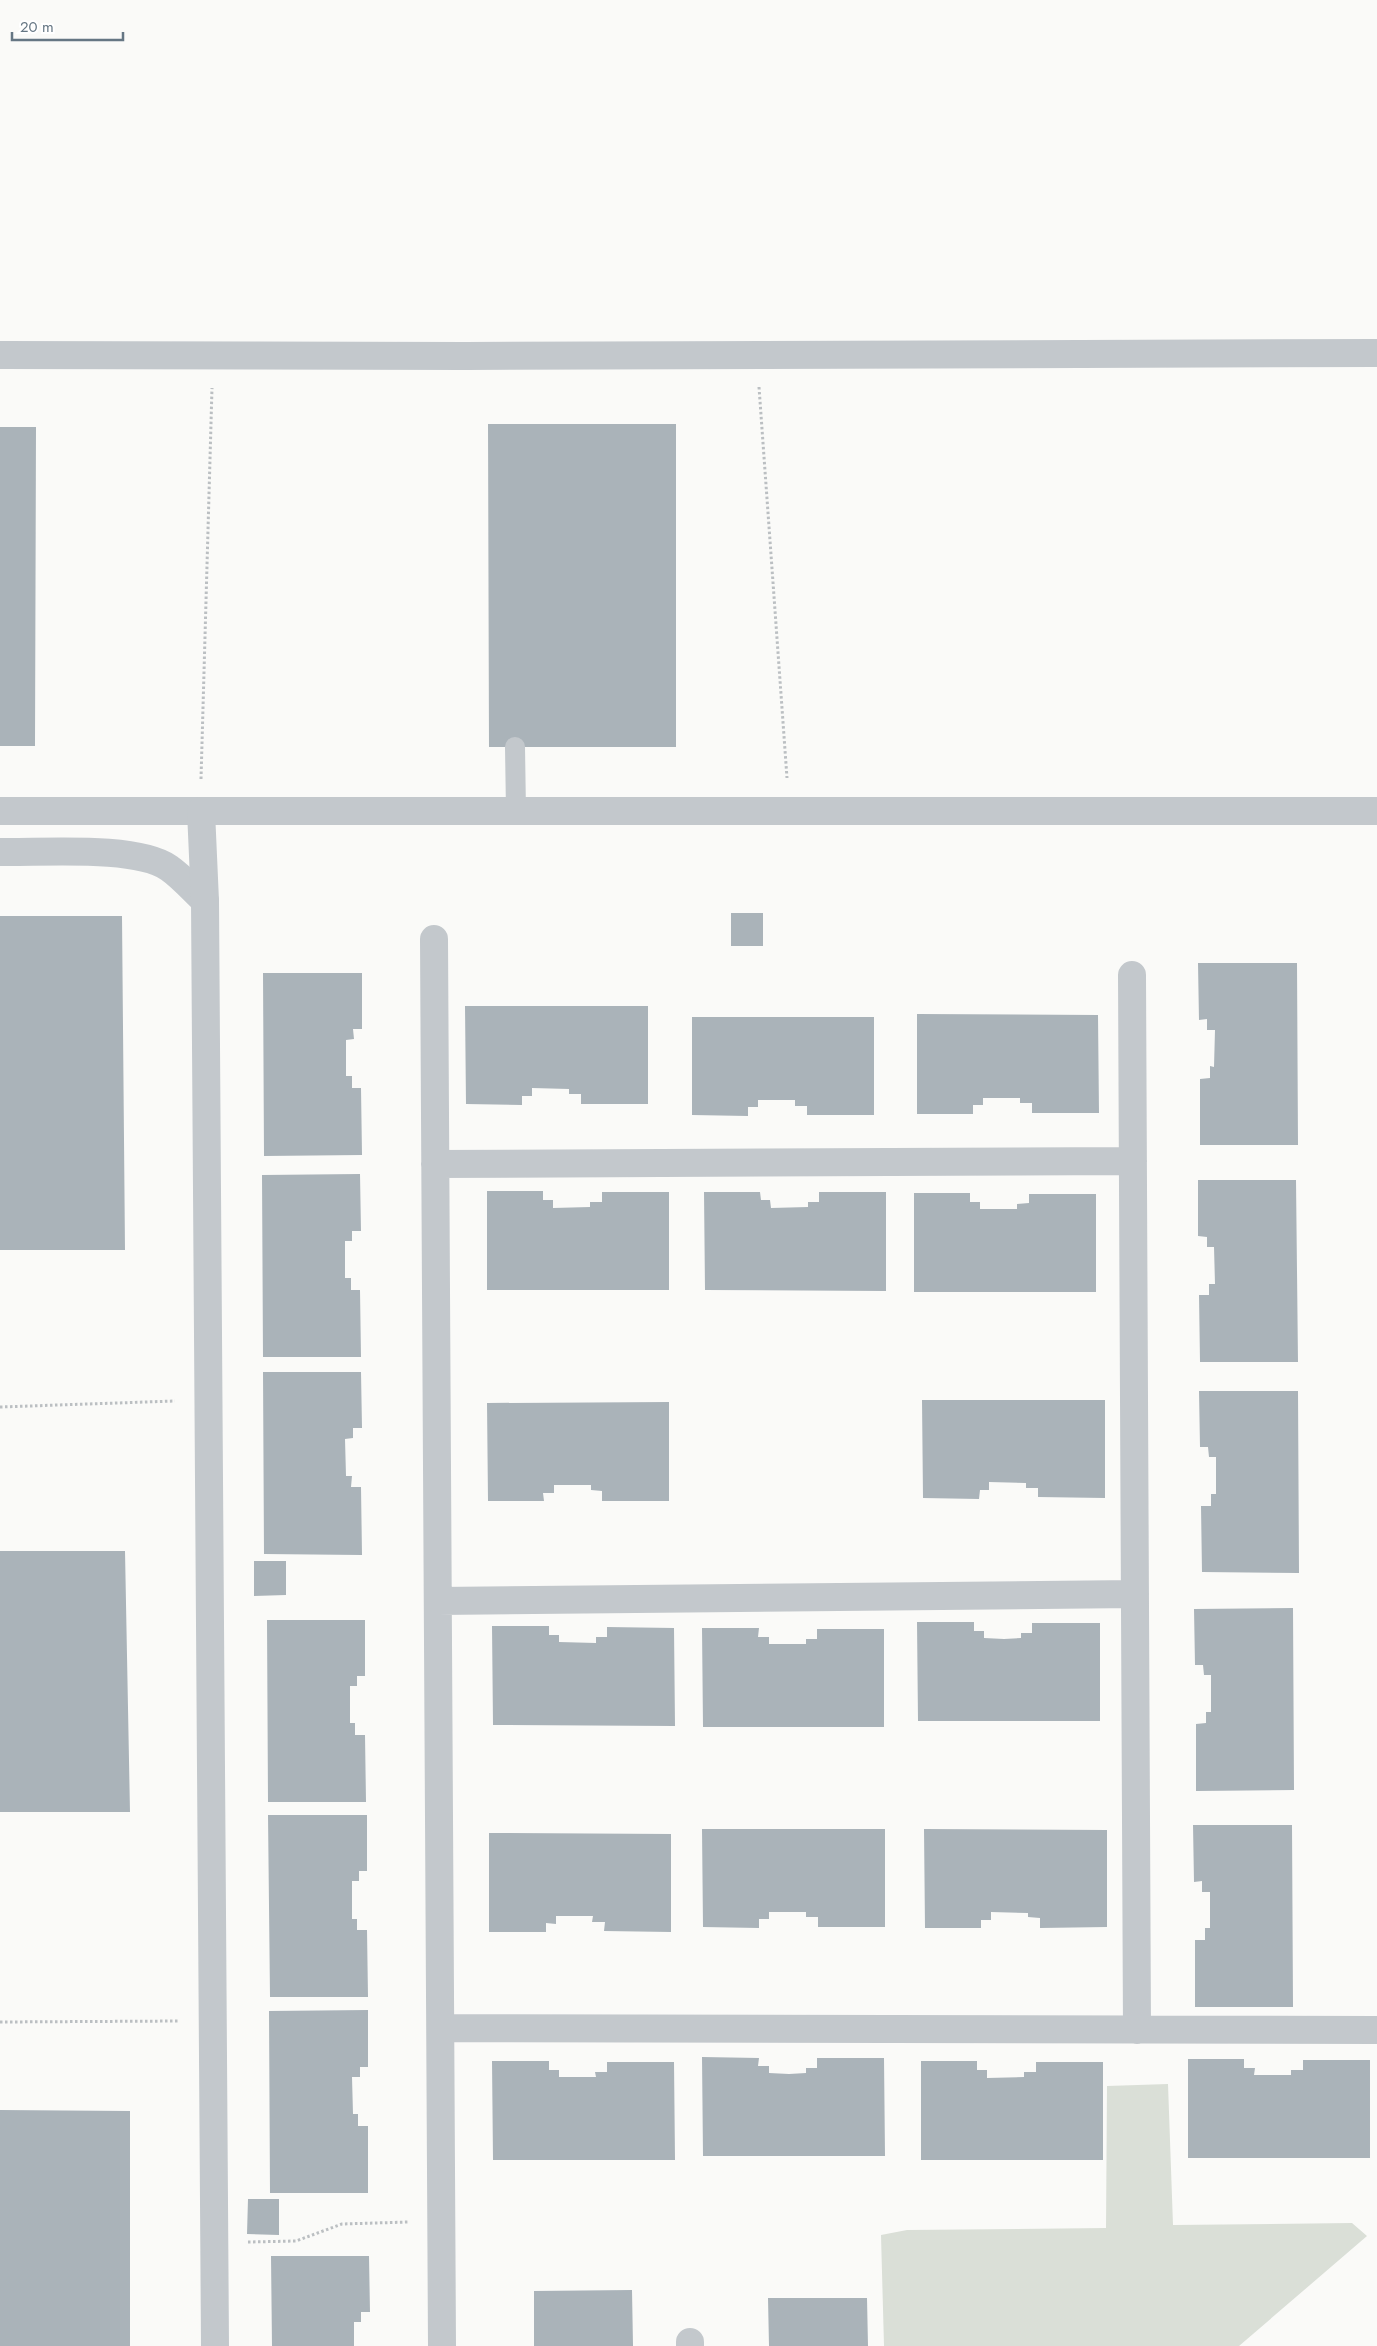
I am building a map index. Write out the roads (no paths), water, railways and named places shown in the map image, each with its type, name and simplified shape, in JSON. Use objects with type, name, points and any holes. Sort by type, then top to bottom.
[{"type":"street","points":[[0,354],[1377,353]]},
{"type":"street","points":[[0,811],[1377,811]]},
{"type":"street","points":[[200,811],[205,901],[215,2346]]},
{"type":"street","points":[[0,852],[128,853],[150,858],[168,868],[205,901]]},
{"type":"street","points":[[434,939],[442,2346]]},
{"type":"street","points":[[1132,975],[1137,2030]]},
{"type":"street","points":[[436,1164],[1133,1161]]},
{"type":"street","points":[[438,1600],[1135,1594]]},
{"type":"street","points":[[441,2028],[1377,2030]]},
{"type":"lane","points":[[515,747],[516,811]]}]
